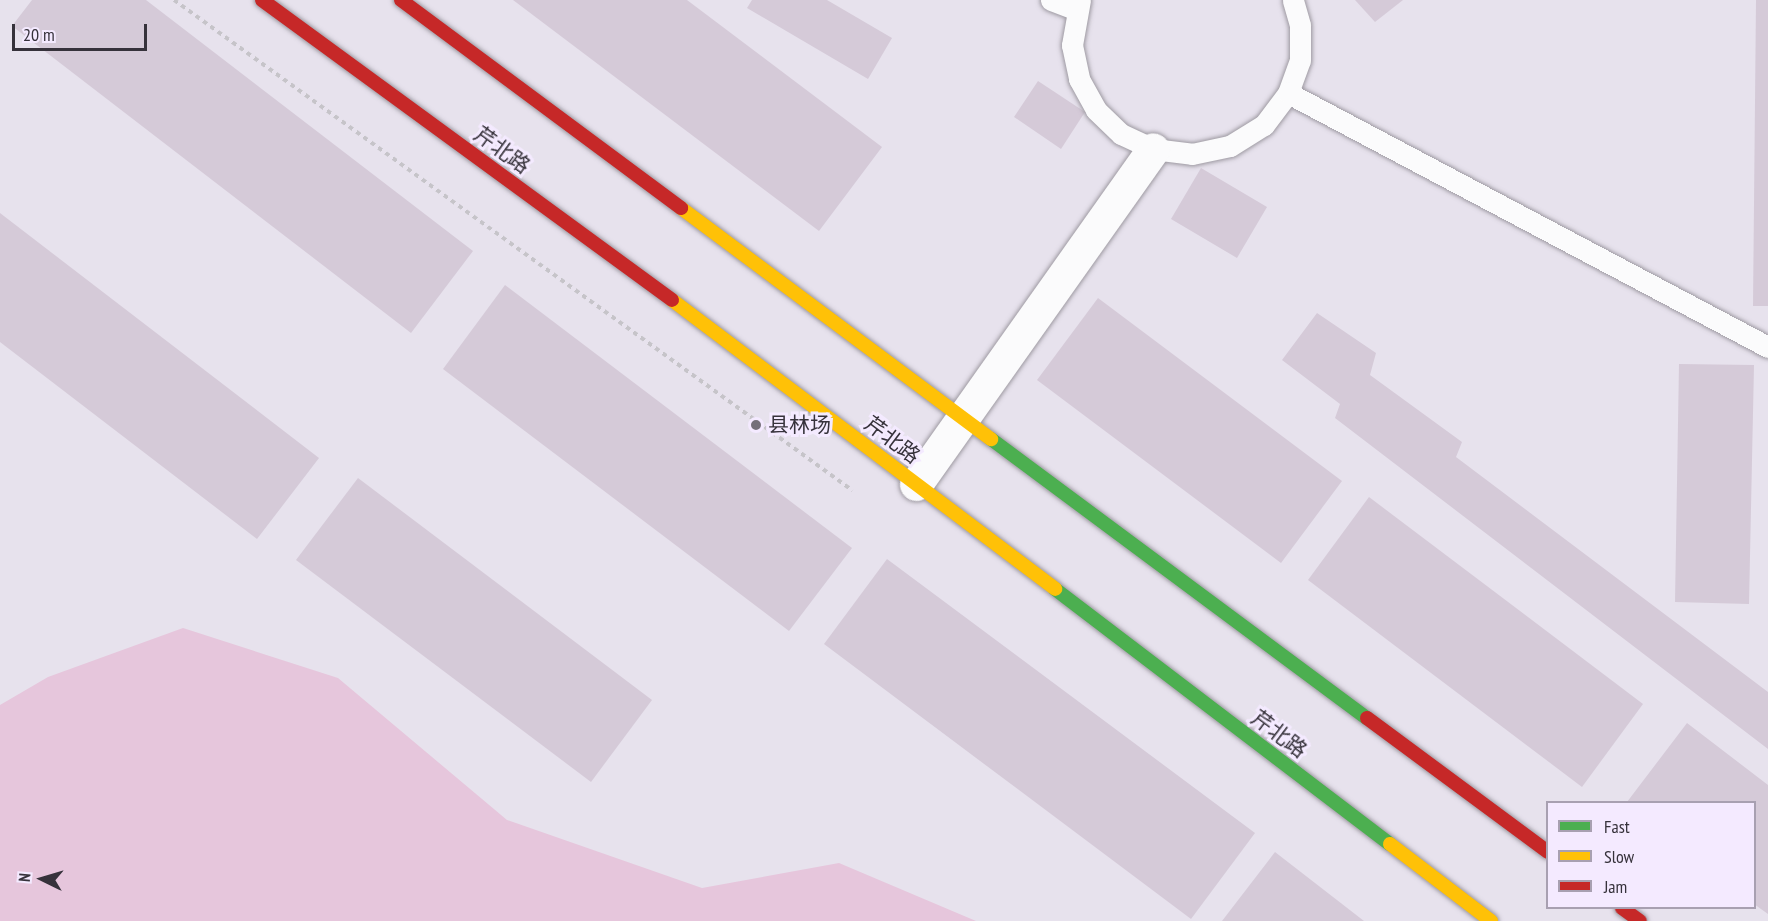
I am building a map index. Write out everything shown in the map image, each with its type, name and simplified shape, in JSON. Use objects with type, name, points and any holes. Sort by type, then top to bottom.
[{"type":"main road","name":"芹北路","points":[[262,0],[916,484],[1491,921]]},
{"type":"main road","points":[[416,4],[964,418],[1546,851]]},
{"type":"main road","points":[[1623,909],[1640,921]]},
{"type":"street","points":[[916,484],[1153,149]]},
{"type":"lane","points":[[1052,0],[1078,5],[1072,45],[1079,79],[1096,110],[1121,134],[1153,149],[1192,154],[1230,146],[1264,125],[1288,93],[1300,60],[1300,24],[1293,0]]},
{"type":"lane","points":[[1288,93],[1768,347]]},
{"type":"path","points":[[174,0],[863,498]]},
{"type":"shaded area","points":[[183,628],[338,678],[507,820],[702,888],[839,863],[976,921],[0,921],[0,705],[48,677]]},
{"type":"building","points":[[32,0],[146,0],[473,251],[411,333],[12,26]]},
{"type":"building","points":[[513,0],[687,0],[882,147],[819,231]]},
{"type":"building","points":[[752,0],[827,0],[892,38],[868,79],[747,8]]},
{"type":"building","points":[[1355,0],[1403,0],[1375,22]]},
{"type":"building","points":[[1756,0],[1768,0],[1768,306],[1753,306]]},
{"type":"building","points":[[1038,81],[1085,112],[1061,149],[1014,117]]},
{"type":"building","points":[[1201,168],[1267,207],[1237,258],[1171,219]]},
{"type":"building","points":[[0,213],[319,458],[257,539],[0,342]]},
{"type":"building","points":[[505,285],[852,548],[789,631],[443,369]]},
{"type":"building","points":[[1098,298],[1342,481],[1281,563],[1037,380]]},
{"type":"building","points":[[1317,313],[1376,353],[1370,375],[1462,442],[1456,457],[1768,692],[1768,749],[1335,418],[1340,404],[1282,360]]},
{"type":"building","points":[[1679,364],[1754,365],[1749,604],[1675,602]]},
{"type":"building","points":[[358,478],[652,700],[591,782],[296,560]]},
{"type":"building","points":[[1369,497],[1643,704],[1582,787],[1308,580]]},
{"type":"building","points":[[887,559],[1255,833],[1191,919],[824,644]]},
{"type":"building","points":[[1687,723],[1768,785],[1768,914],[1756,905],[1756,801],[1628,801]]},
{"type":"building","points":[[1275,852],[1364,921],[1222,921]]},
{"type":"traffic: fast","points":[[991,439],[1367,718]]},
{"type":"traffic: fast","points":[[1055,589],[1390,844]]},
{"type":"traffic: slow","points":[[681,208],[991,439]]},
{"type":"traffic: slow","points":[[672,300],[1055,589]]},
{"type":"traffic: slow","points":[[1390,844],[1491,921]]},
{"type":"traffic: jam","points":[[262,0],[672,300]]},
{"type":"traffic: jam","points":[[401,0],[681,208]]},
{"type":"traffic: jam","points":[[1367,718],[1546,851]]},
{"type":"traffic: jam","points":[[1623,909],[1640,921]]},
{"type":"place","name":"县林场","points":[[756,425]]}]
